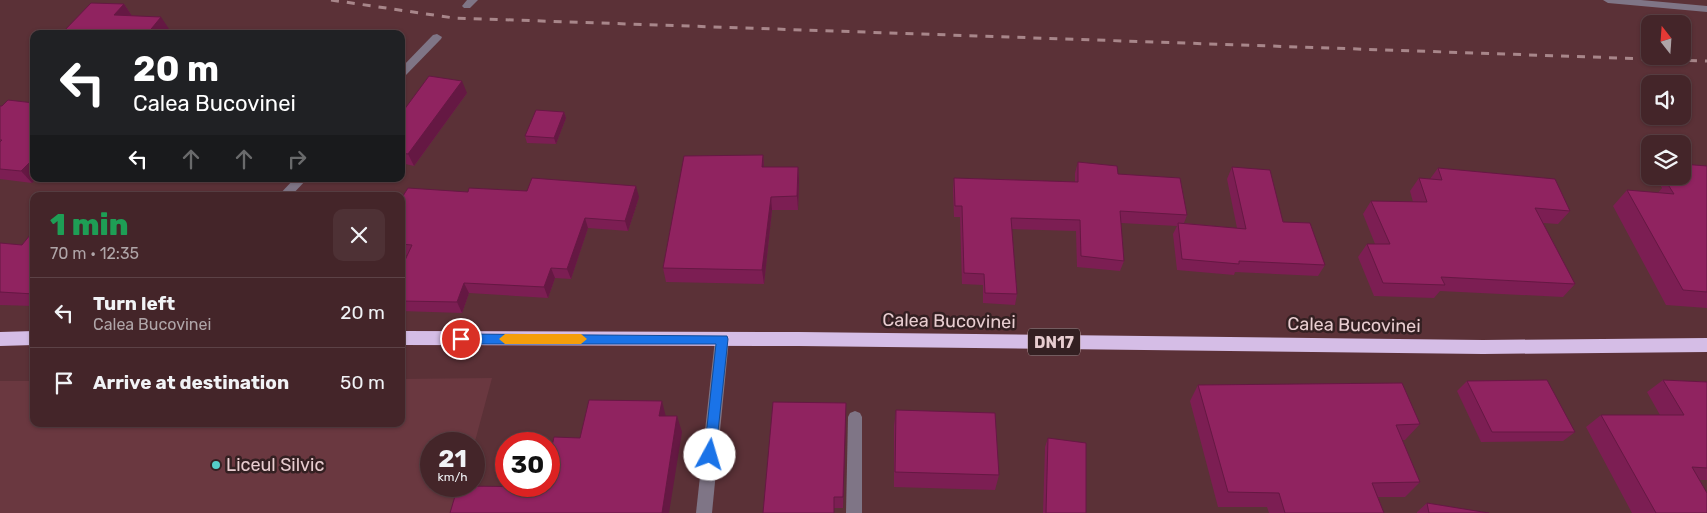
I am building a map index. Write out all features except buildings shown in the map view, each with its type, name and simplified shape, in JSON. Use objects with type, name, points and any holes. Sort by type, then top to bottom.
[{"type":"highway","points":[[0,338],[30,338]]},
{"type":"highway","name":"Calea Bucovinei","points":[[405,338],[722,339],[1483,347],[1707,345]]},
{"type":"street","points":[[1608,0],[1707,9]]},
{"type":"street","points":[[405,70],[437,37]]},
{"type":"street","points":[[288,192],[298,182]]},
{"type":"street","points":[[704,513],[722,339]]},
{"type":"street","points":[[854,513],[855,417]]},
{"type":"shaded area","name":"Liceul Silvic","points":[[492,378],[477,432],[420,432],[420,497],[459,497],[455,513],[0,513],[0,381],[30,381],[30,427],[405,427],[405,379]]},
{"type":"railway","points":[[331,0],[454,18],[1707,61]]},
{"type":"slow traffic","points":[[505,339],[581,339]]},
{"type":"place","name":"Liceul Silvic","points":[[216,465]]},
{"type":"route","points":[[461,339],[722,339],[710,455]]}]
